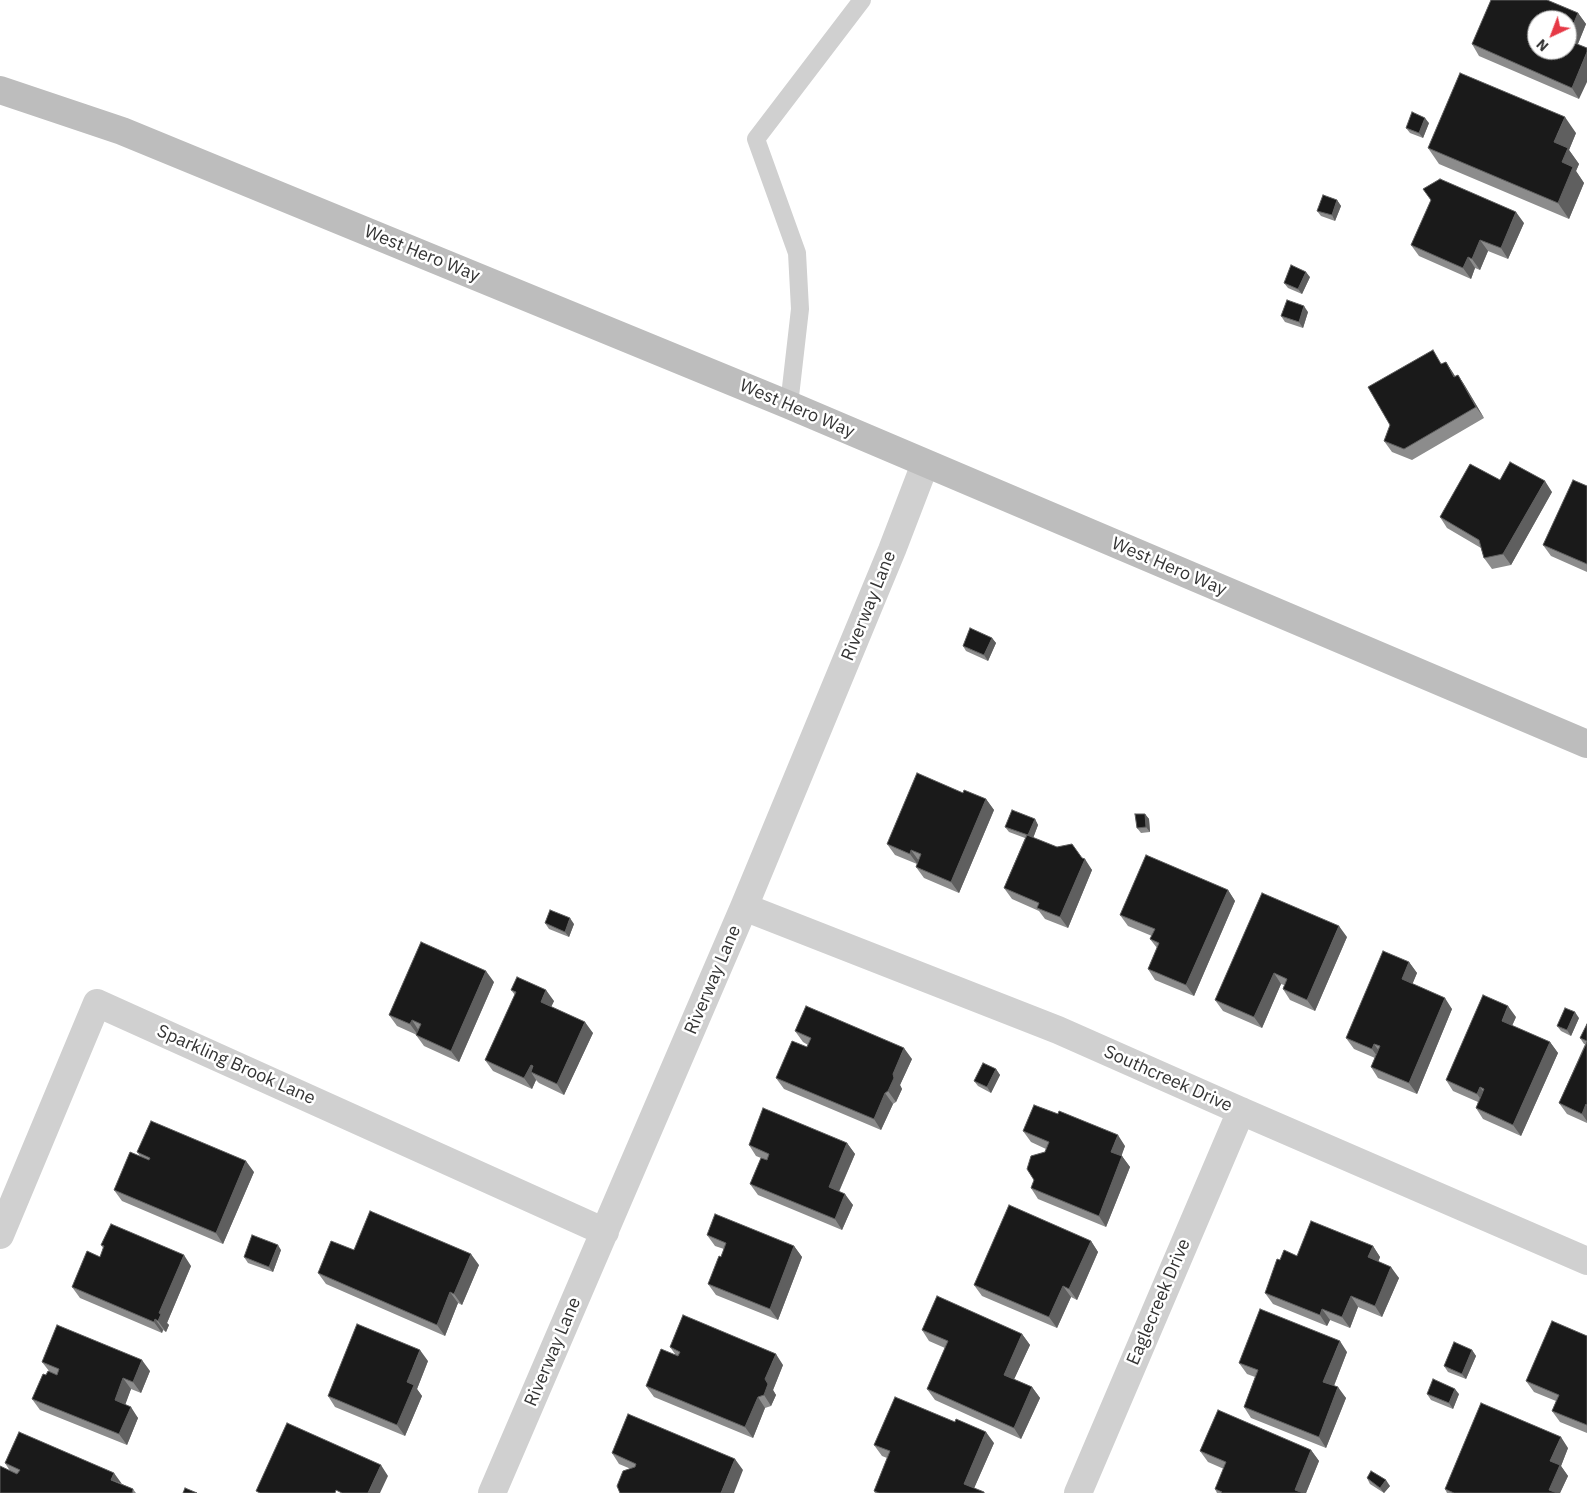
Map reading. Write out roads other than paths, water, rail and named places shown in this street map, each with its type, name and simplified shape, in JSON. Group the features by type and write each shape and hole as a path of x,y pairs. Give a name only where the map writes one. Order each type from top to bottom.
{"main road":[{"name":"West Hero Way","path":"0,90 122,131 789,405 1587,744"}],"street":[{"name":"Riverway Lane","path":"492,1493 744,907 892,550 925,464"},
{"name":"Southcreek Drive","path":"744,907 1058,1030 1587,1261"},
{"name":"Sparkling Brook Lane","path":"0,1235 97,1003 605,1232"},
{"name":"Eaglecreek Drive","path":"1078,1493 1241,1111"}],"lane":[{"path":"789,405 800,309 797,253 756,139 862,0"}]}
